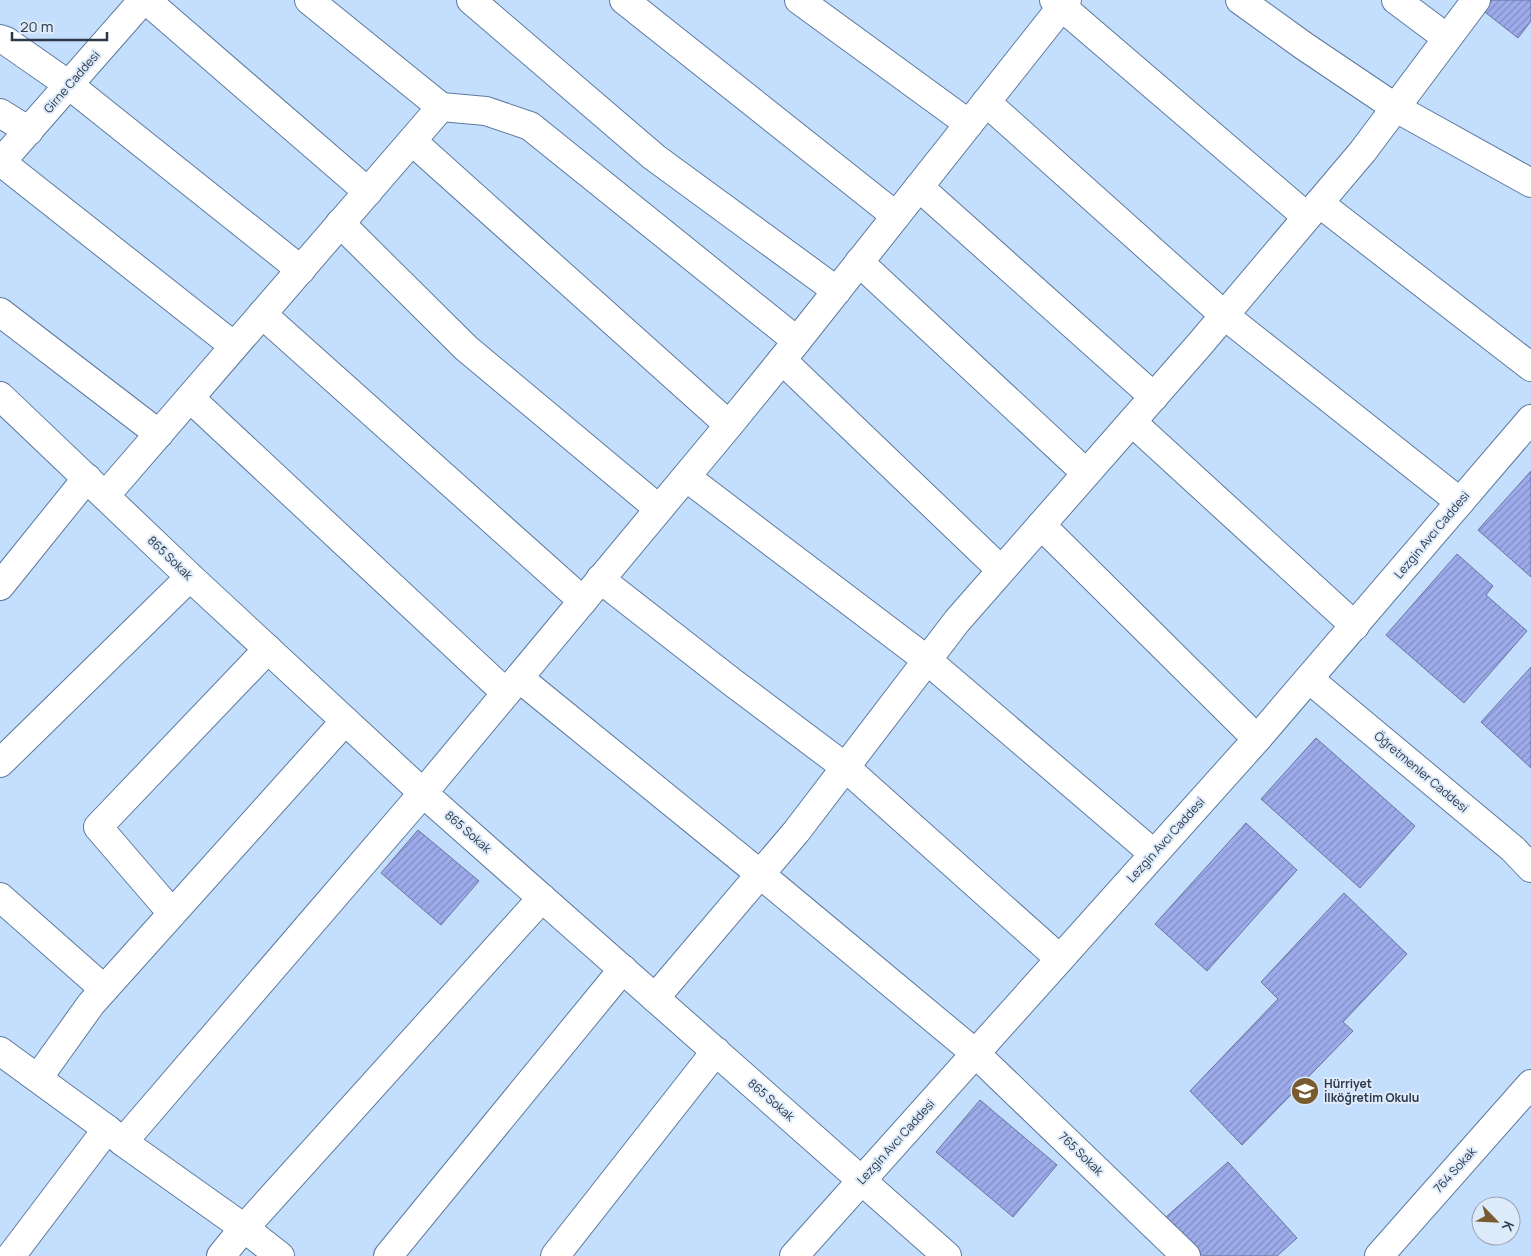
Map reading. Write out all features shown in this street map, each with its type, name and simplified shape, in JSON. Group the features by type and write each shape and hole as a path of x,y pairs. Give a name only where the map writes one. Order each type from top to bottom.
{"street":[{"name":"Girne Caddesi","path":"0,163 144,0"},
{"path":"144,0 368,192"},
{"path":"309,0 441,107 486,111 530,126 790,351 1001,570"},
{"path":"471,0 654,157 837,291"},
{"path":"624,0 896,216"},
{"path":"799,0 969,124"},
{"path":"1240,0 1396,108 1531,183"},
{"path":"1396,0 1447,38"},
{"path":"655,998 796,832 957,621 1154,397 1363,151 1476,0"},
{"path":"11,1256 115,1135 423,792 583,601 790,351 969,124 1060,2 1313,210 1531,367"},
{"path":"0,39 6,41 69,85 301,270"},
{"path":"986,102 1224,315 1460,502"},
{"path":"0,586 96,487 159,434 441,107"},
{"path":"0,112 29,131"},
{"path":"412,141 729,425"},
{"path":"0,163 234,346"},
{"path":"920,187 1154,397"},
{"path":"340,223 466,348 659,509"},
{"path":"859,262 1086,474"},
{"path":"0,312 159,434"},
{"path":"262,314 583,601"},
{"name":"865 Sokak","path":"0,396 190,577 423,792 947,1256"},
{"name":"765 Sokak","path":"190,398 512,685 760,874 975,1053 1186,1256"},
{"name":"Lezgin Avcı Caddesi","path":"794,1256 1257,739 1531,419"},
{"path":"1132,422 1355,626"},
{"path":"686,477 927,660 1154,854"},
{"path":"1040,525 1257,739"},
{"path":"0,762 190,577"},
{"path":"600,579 845,767 1060,959"},
{"path":"172,913 98,827 268,649"},
{"name":"Öğretmenler Caddesi","path":"1309,679 1513,849 1531,868"},
{"path":"38,1078 91,1004 345,721"},
{"path":"0,897 104,989"},
{"path":"222,1256 244,1228 542,898"},
{"path":"388,1256 623,969"},
{"path":"0,1051 280,1256"},
{"path":"555,1256 716,1051"},
{"name":"764 Sokak","path":"1379,1256 1531,1084"}],"building":[{"path":"1488,0 1531,0 1531,21 1518,38 1481,9"},
{"path":"1531,471 1531,577 1478,530"},
{"path":"1457,554 1493,586 1486,595 1527,631 1464,703 1386,635"},
{"path":"1531,667 1531,768 1481,722"},
{"path":"1316,738 1415,826 1360,888 1261,799"},
{"path":"1246,823 1297,870 1207,971 1155,924"},
{"path":"418,830 479,881 441,925 381,873"},
{"path":"1344,893 1407,954 1343,1022 1353,1031 1242,1145 1190,1091 1278,999 1261,982"},
{"path":"980,1100 1057,1165 1013,1217 936,1152"},
{"path":"1228,1162 1297,1238 1277,1256 1203,1256 1166,1217"}],"place":[{"name":"Hürriyet İlköğretim Okulu","path":"1305,1091"}]}
